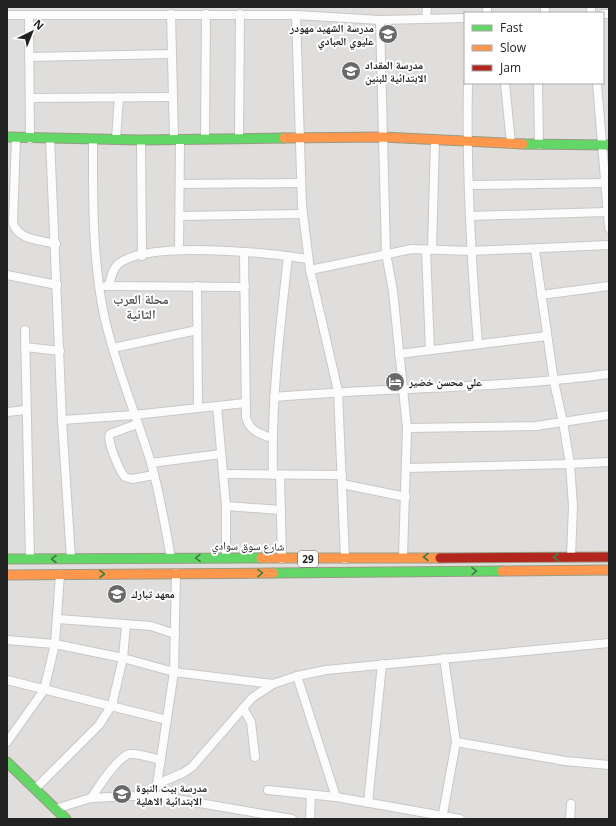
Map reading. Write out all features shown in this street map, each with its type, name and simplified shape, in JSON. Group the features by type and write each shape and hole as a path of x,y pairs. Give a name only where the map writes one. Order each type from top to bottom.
{"main road":[{"path":"12,137 141,140 382,137 511,144 606,145"},
{"name":"شارع سوق سوادي","path":"7,559 226,557 282,559 403,557 609,557"},
{"path":"245,573 246,558"},
{"name":"29","path":"7,575 609,570"},
{"path":"7,763 66,819"}],"street":[{"path":"426,19 427,7"},
{"path":"9,12 29,15 142,10 171,14 201,12 296,15 380,20 464,18"},
{"path":"201,12 205,139"},
{"path":"171,14 173,97 180,184 179,250"},
{"path":"239,138 240,14"},
{"path":"29,15 30,138"},
{"path":"296,15 300,183 310,270 338,391 345,559"},
{"path":"380,20 386,253 393,291 407,428 407,468 403,557"},
{"path":"30,57 172,54"},
{"path":"468,84 466,141 470,185 471,251 478,344"},
{"path":"505,84 511,144"},
{"path":"538,84 539,144"},
{"path":"597,84 606,145 604,183 606,212 609,228"},
{"path":"116,139 119,97"},
{"path":"30,98 173,97"},
{"path":"12,137 10,186 15,230 20,236 56,244"},
{"path":"50,139 56,244 62,420 71,559"},
{"path":"93,139 94,237 99,286 113,348 151,463 171,558"},
{"path":"430,350 429,250 435,139"},
{"path":"141,140 142,256"},
{"path":"180,184 300,183"},
{"path":"470,185 604,183"},
{"path":"470,216 606,212"},
{"path":"180,216 303,214"},
{"path":"310,270 386,253 412,249 471,251 535,250 609,246"},
{"path":"109,286 116,267 125,261 142,256 179,250 308,258"},
{"path":"535,250 554,382 570,464 573,506 571,557"},
{"path":"244,253 245,403 248,423 250,428 272,438"},
{"path":"282,559 281,510 272,438 277,358 288,256"},
{"path":"7,275 57,285"},
{"path":"99,286 245,287"},
{"path":"197,286 198,408"},
{"path":"541,295 609,286"},
{"path":"26,330 26,410 30,559"},
{"path":"113,348 197,330"},
{"path":"399,354 547,336"},
{"path":"25,347 60,351"},
{"path":"274,397 338,391 554,382 609,374"},
{"path":"62,420 134,415 245,403"},
{"path":"217,406 226,506 226,557"},
{"path":"7,412 26,410"},
{"path":"407,428 536,426 609,415"},
{"path":"137,424 110,434 108,440 121,472 125,477 132,479 154,475"},
{"path":"151,463 221,454"},
{"path":"407,468 609,462"},
{"path":"223,474 342,475"},
{"path":"342,484 406,497"},
{"path":"226,506 281,510"},
{"path":"153,795 157,784 174,672 176,573"},
{"path":"7,742 44,690 55,644 58,619 60,574"},
{"path":"58,619 151,626 175,634"},
{"path":"35,789 99,725 112,705 123,658 126,625"},
{"path":"7,640 55,644 123,658 174,672 273,684"},
{"path":"157,784 183,773 192,767 252,698 273,684 297,676 326,670 382,664 609,643"},
{"path":"442,817 456,742 444,658"},
{"path":"368,803 382,664"},
{"path":"297,676 336,797"},
{"path":"7,680 112,705 167,720"},
{"path":"243,708 251,722 255,757"},
{"path":"456,742 565,761 609,765"},
{"path":"91,798 119,761 126,755 135,754 161,760"},
{"path":"268,790 336,797 460,819"},
{"path":"55,809 91,798 153,795 292,819"},
{"path":"310,819 311,795"},
{"path":"570,819 571,804"}],"shaded area":[{"path":"7,7 609,7 609,819 7,819"}],"traffic: fast":[{"path":"7,137 141,140 284,138"},
{"path":"523,144 609,145"},
{"path":"7,559 261,558"},
{"path":"273,573 502,571"},
{"path":"7,762 66,819"}],"traffic: slow":[{"path":"284,138 382,137 523,144"},
{"path":"261,558 440,558"},
{"path":"502,571 609,570"},
{"path":"7,575 273,573"}],"traffic: jam":[{"path":"440,558 609,557"}],"place":[{"name":"مدرسة الشهيد مهودر عليوي العبادي","path":"388,34"},
{"name":"مدرسة المقداد الابتدائية للبنين","path":"351,71"},
{"name":"علي محسن خضير","path":"395,382"},
{"name":"معهد تبارك","path":"117,594"},
{"name":"مدرسة بيت النبوة الابتدائية الاهلية","path":"122,794"}],"district":[{"name":"محلة العرب الثانية","path":"141,306"}]}
